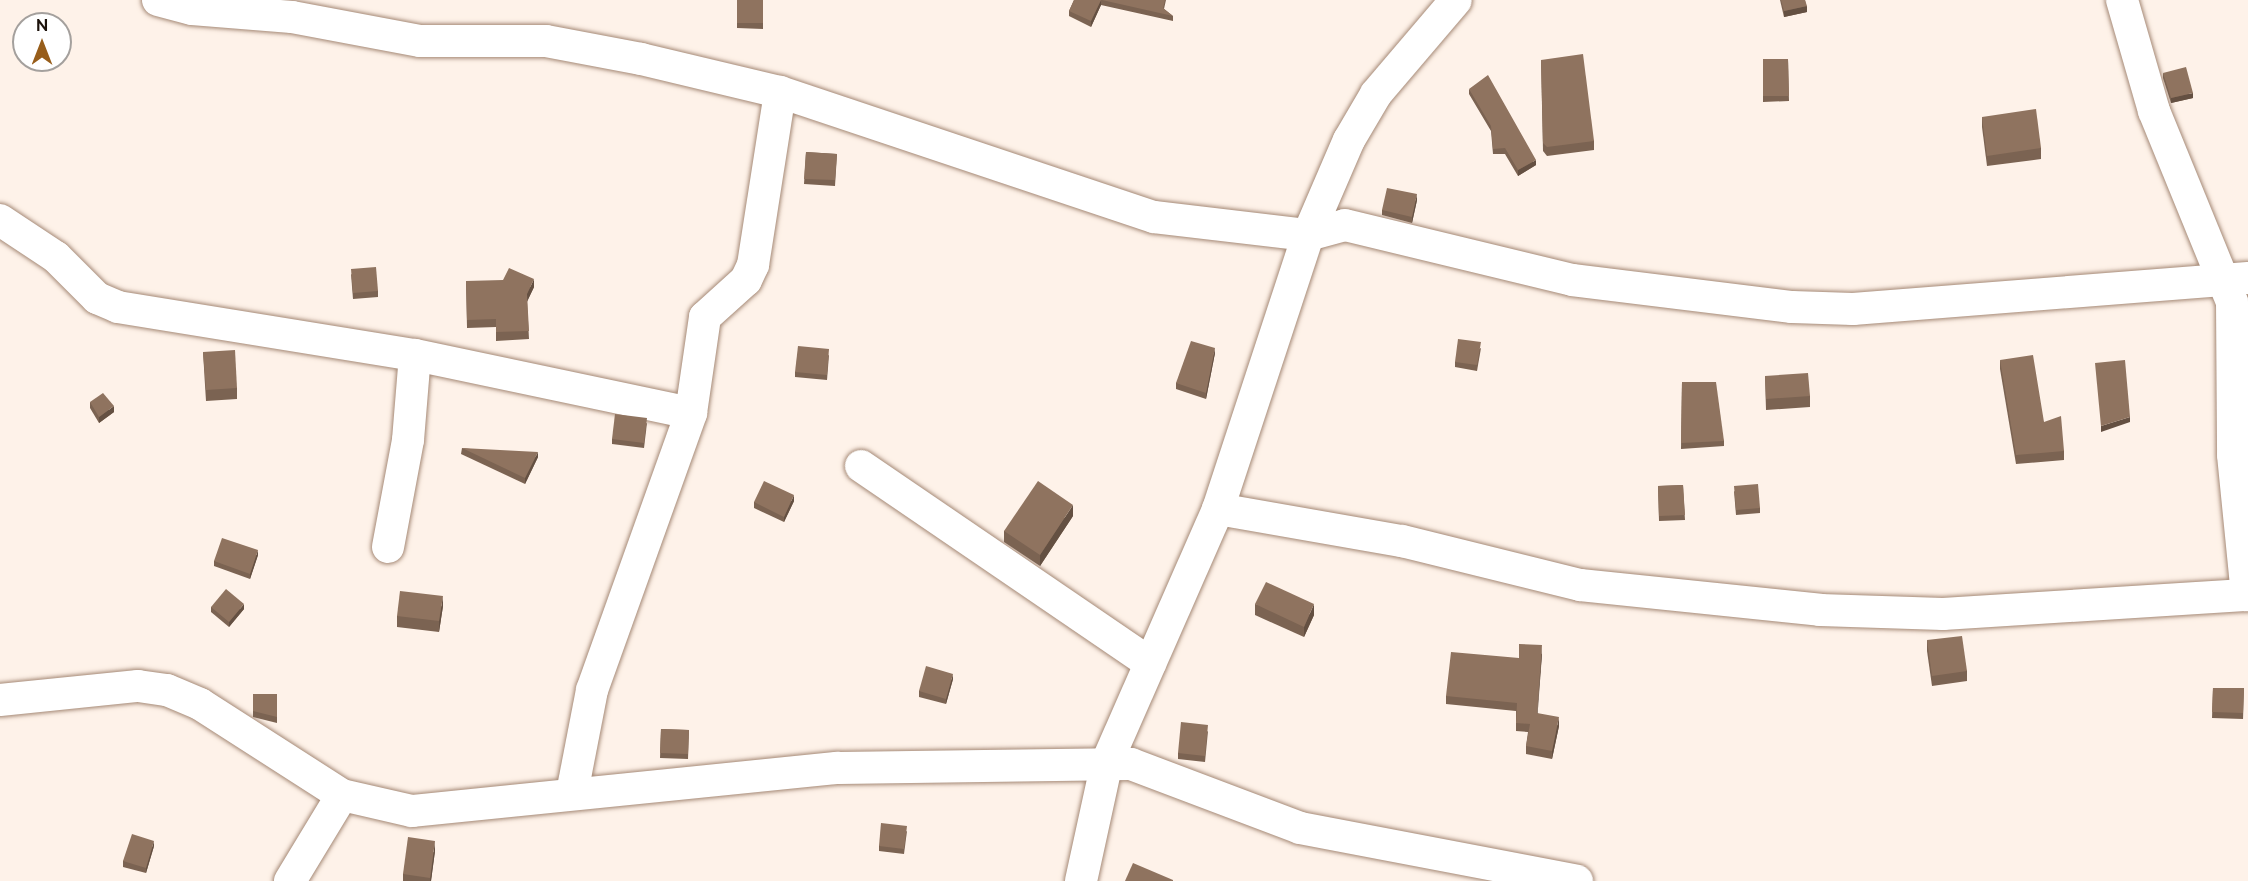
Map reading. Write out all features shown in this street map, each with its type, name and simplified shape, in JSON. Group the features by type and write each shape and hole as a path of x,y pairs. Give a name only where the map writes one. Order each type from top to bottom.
{"street":[{"path":"158,0 192,9 292,17 420,41 546,41 780,92 1154,217 1308,235 1344,225 1522,271 1792,308 1876,308 2236,278"},
{"path":"1081,881 1107,762 1218,509 1308,235 1349,140 1376,94 1456,0"},
{"path":"1218,509 1402,541 1580,585 1820,610 1943,614 2248,595 2233,455 2236,278 2154,111 2122,0"},
{"path":"572,793 592,690 691,413 705,317 746,280 753,265 780,92"},
{"path":"0,220 56,257 97,298 118,307 415,355 691,413"},
{"path":"388,547 408,440 415,355"},
{"path":"861,465 1150,663"},
{"path":"0,700 138,686 166,690 200,704 342,795 412,811 572,793 837,768 1107,762 1152,771 1300,828 1577,881"},
{"path":"290,881 342,795"}],"building":[{"path":"737,0 763,0 763,23 737,23"},
{"path":"1074,0 1101,0 1091,21 1069,11"},
{"path":"1102,0 1165,0 1163,8 1173,16"},
{"path":"1781,0 1805,0 1807,6 1784,11"},
{"path":"1583,54 1594,141 1547,147 1543,143 1541,60"},
{"path":"1763,59 1788,59 1789,96 1763,96"},
{"path":"2186,67 2193,93 2171,98 2163,73"},
{"path":"1488,75 1536,160 1518,170 1505,148 1493,149 1491,126 1469,89"},
{"path":"2036,109 2041,148 1987,156 1982,117"},
{"path":"806,152 837,154 835,180 804,179"},
{"path":"1387,188 1417,194 1412,217 1382,210"},
{"path":"376,267 378,291 353,293 351,269"},
{"path":"509,268 534,279 527,294 529,331 496,332 496,319 467,320 466,281 503,280"},
{"path":"1458,339 1481,342 1477,365 1455,362"},
{"path":"1191,341 1215,348 1206,393 1176,383"},
{"path":"798,346 829,349 827,375 795,372"},
{"path":"235,350 237,388 206,390 203,352"},
{"path":"2033,355 2044,422 2061,416 2064,451 2016,455 2000,360"},
{"path":"2125,360 2130,417 2101,426 2095,363"},
{"path":"1808,373 1810,396 1766,399 1765,376"},
{"path":"1682,382 1716,382 1724,441 1681,443"},
{"path":"103,393 114,406 99,417 90,402"},
{"path":"615,414 647,418 644,443 612,439"},
{"path":"462,448 538,452 525,478"},
{"path":"764,481 794,495 784,517 754,502"},
{"path":"1038,481 1073,505 1040,555 1004,531"},
{"path":"1758,484 1760,508 1736,510 1734,486"},
{"path":"1683,485 1685,515 1659,516 1658,486"},
{"path":"222,538 258,550 250,574 214,561"},
{"path":"1266,582 1314,604 1304,627 1255,604"},
{"path":"226,589 244,604 229,622 211,607"},
{"path":"400,591 443,596 439,621 397,616"},
{"path":"1962,636 1967,671 1932,676 1927,640"},
{"path":"1519,644 1542,645 1537,713 1559,717 1552,751 1526,746 1530,724 1516,723 1517,703 1446,696 1451,652 1519,658"},
{"path":"926,666 953,674 946,699 919,691"},
{"path":"2213,688 2244,688 2243,713 2212,712"},
{"path":"253,694 277,694 277,717 253,711"},
{"path":"1181,722 1208,725 1205,756 1178,753"},
{"path":"661,729 689,730 688,754 660,753"},
{"path":"881,823 907,826 904,849 879,846"},
{"path":"132,834 154,841 146,868 123,861"},
{"path":"408,837 435,841 430,878 403,874"},
{"path":"1133,863 1173,880 1173,881 1125,881"}]}
